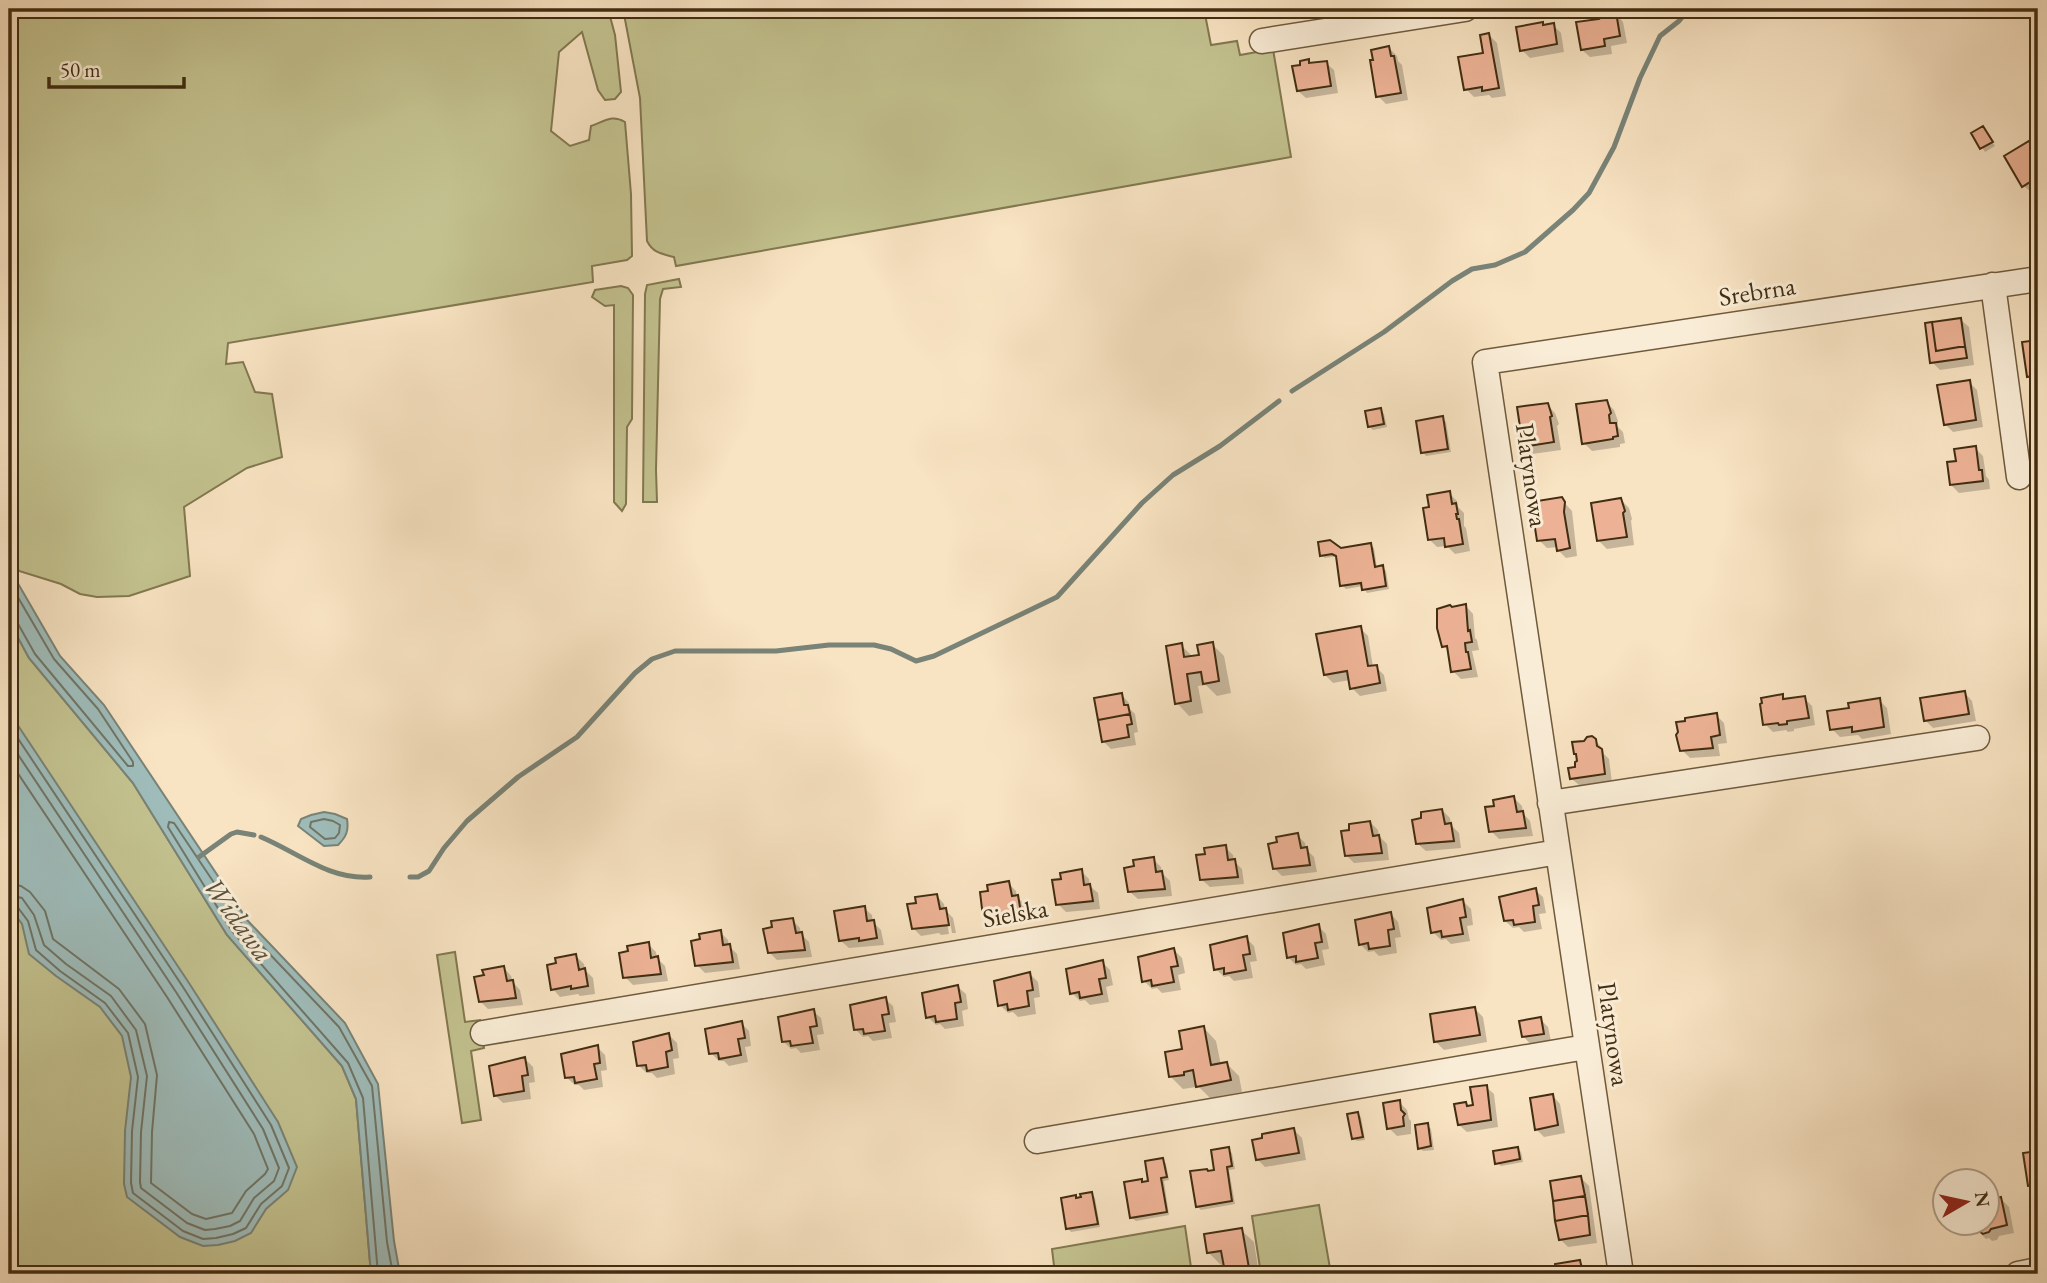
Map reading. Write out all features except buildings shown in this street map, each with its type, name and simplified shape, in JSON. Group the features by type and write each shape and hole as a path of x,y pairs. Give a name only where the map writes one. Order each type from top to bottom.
{"street":[{"path":"1262,41 1465,9"},
{"name":"Srebrna","path":"1485,362 2038,279"},
{"path":"1993,285 2019,477"},
{"name":"Platynowa","path":"1485,362 1621,1274"},
{"path":"1550,803 1977,738"},
{"name":"Sielska","path":"483,1033 1558,852"},
{"path":"1037,1141 1586,1047"},
{"path":"2018,1274 2038,1270"}],"shaded area":[{"path":"9,9 608,9 615,35 621,92 615,99 605,100 598,90 582,32 559,52 551,131 570,146 589,140 591,126 604,120 612,118 625,122 631,194 632,256 627,260 592,266 593,282 228,343 226,364 243,362 255,392 272,394 282,457 247,468 184,507 190,576 129,596 97,597 80,594 61,584 19,571 9,554"},
{"path":"623,9 1204,9 1211,45 1237,41 1240,55 1273,49 1291,157 676,266 674,257 655,251 647,241 640,98"},
{"path":"679,279 681,287 663,289 660,299 657,502 643,502 645,294 647,285"},
{"path":"621,286 628,288 633,295 632,419 627,427 626,504 622,511 614,502 614,305 605,306 592,297 595,290"},
{"path":"9,621 29,658 133,783 227,935 342,1066 356,1099 371,1274 9,1274"},
{"path":"455,952 465,1022 480,1020 484,1048 471,1051 481,1120 462,1123 437,955"},
{"path":"1319,1205 1331,1274 1261,1274 1252,1216"},
{"path":"1185,1226 1192,1274 1055,1274 1052,1249"}],"water":[{"name":"Widawa","path":"9,568 60,656 104,705 248,921 345,1023 378,1084 394,1241 400,1274 371,1274 356,1099 342,1066 227,935 133,783 29,658 9,621"},
{"path":"9,712 278,1122 297,1167 288,1190 266,1209 251,1233 235,1241 203,1246 180,1237 127,1197 124,1184 125,1131 131,1077 122,1036 100,1007 29,954 22,924 9,907"},
{"path":"324,812 347,819 346,834 338,845 324,846 298,826 301,819"}],"waterway":[{"path":"1292,391 1384,332 1472,269 1495,265 1525,252 1573,210 1589,193 1614,147 1640,78 1660,36 1689,9"},
{"path":"410,877 418,877 429,871 467,821 518,777 577,737 635,673 652,659 675,651 776,651 829,645 874,645 891,649 916,661 934,656 1057,597 1142,503 1173,475 1220,446 1279,401"},
{"path":"199,857 231,834 237,832 254,835"},
{"path":"261,837 327,870 355,877 370,877"}]}
